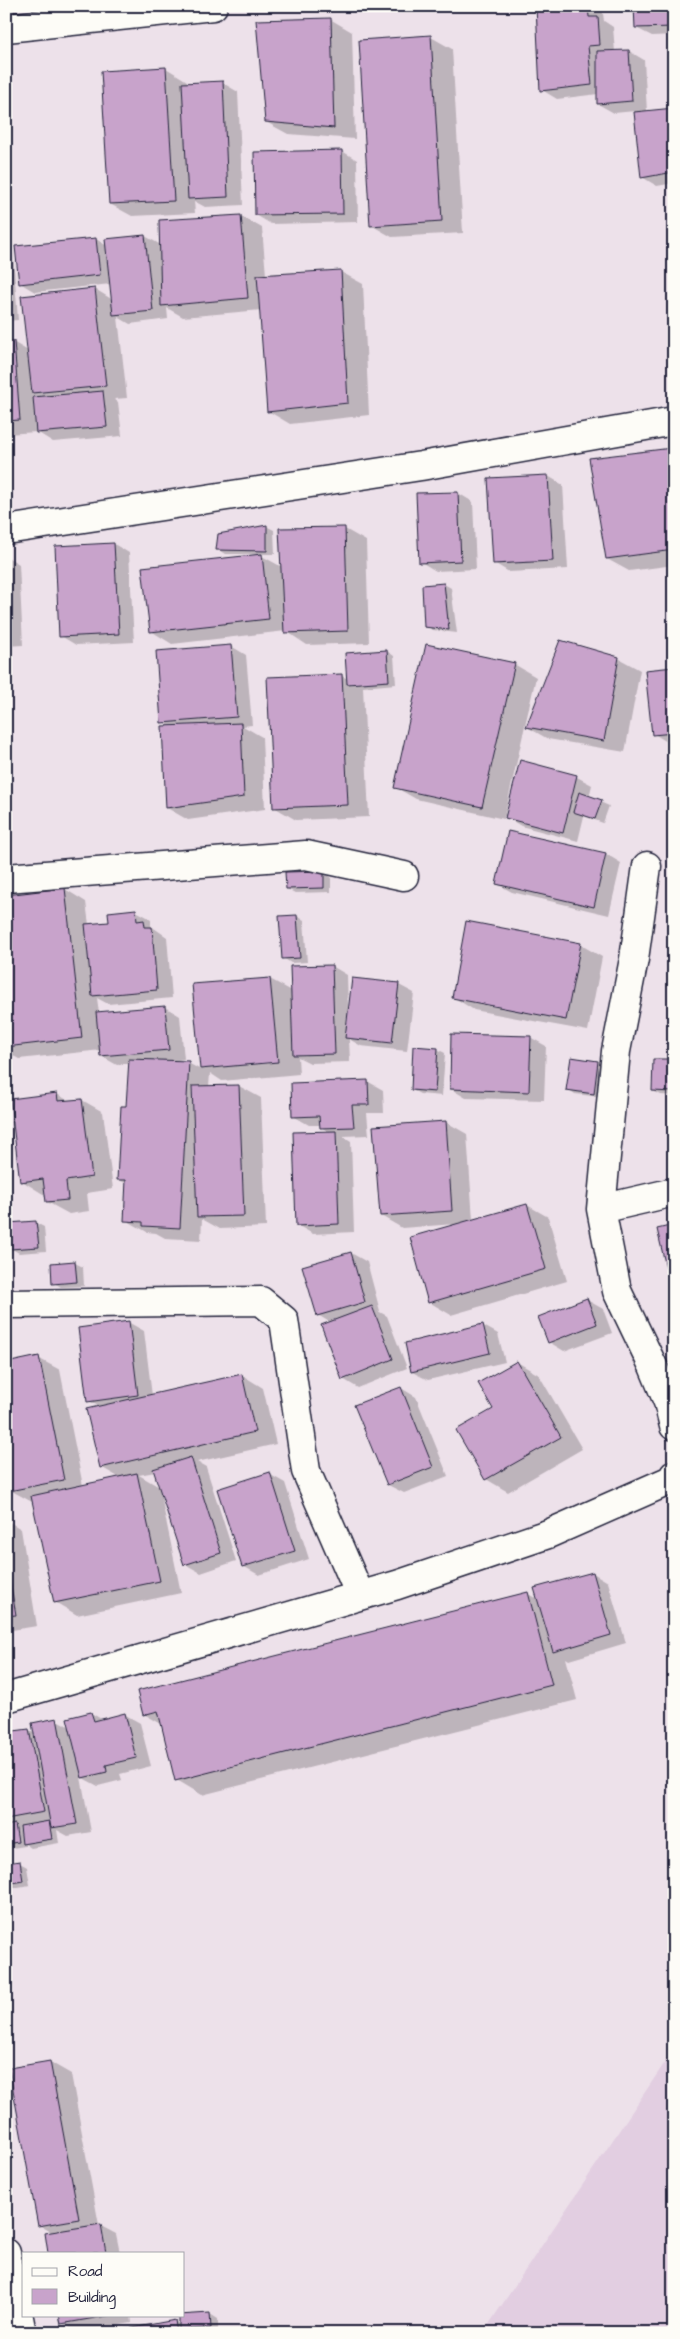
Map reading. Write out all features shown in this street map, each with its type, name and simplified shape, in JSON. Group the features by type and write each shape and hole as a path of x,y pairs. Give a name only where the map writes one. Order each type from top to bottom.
{"street":[{"path":"6,28 213,6"},
{"path":"6,530 421,466 674,421"},
{"path":"6,878 306,855 404,876"},
{"path":"647,866 634,959 616,1051 601,1209 617,1291 653,1366 668,1402 674,1426"},
{"path":"601,1209 674,1192"},
{"path":"6,1304 261,1301 284,1320 306,1471 360,1595"},
{"path":"6,1698 360,1595 548,1534 673,1479 674,1475"},
{"path":"6,2253 22,2333"}],"shaded area":[{"path":"674,2049 674,2333 483,2333"}],"building":[{"path":"536,6 588,6 589,17 598,17 600,45 588,46 592,85 540,91"},
{"path":"634,6 674,6 674,27 635,28"},
{"path":"331,18 334,128 265,122 256,20"},
{"path":"431,35 442,221 370,226 359,40"},
{"path":"629,50 632,101 597,104 597,51"},
{"path":"166,67 174,201 109,204 101,71"},
{"path":"223,81 228,197 188,199 182,83"},
{"path":"674,108 674,172 641,178 634,112"},
{"path":"342,150 343,214 255,215 254,152"},
{"path":"241,215 248,298 161,306 159,220"},
{"path":"145,235 153,311 113,315 105,239"},
{"path":"96,238 100,275 19,284 15,246"},
{"path":"341,270 348,403 267,412 257,275"},
{"path":"95,288 106,386 32,393 21,296"},
{"path":"6,341 14,341 20,420 6,421"},
{"path":"103,391 107,427 36,433 33,397"},
{"path":"672,448 674,550 606,559 589,458"},
{"path":"548,475 553,561 493,564 488,478"},
{"path":"458,492 461,561 419,563 416,493"},
{"path":"267,525 267,551 216,550 218,534"},
{"path":"345,527 348,631 284,633 279,528"},
{"path":"114,543 119,634 59,637 55,546"},
{"path":"262,554 269,619 150,632 142,567"},
{"path":"444,583 449,630 424,627 422,585"},
{"path":"560,640 619,657 604,741 526,727"},
{"path":"426,644 515,663 482,807 394,788"},
{"path":"231,645 237,717 161,723 156,651"},
{"path":"387,650 389,681 347,684 345,653"},
{"path":"674,667 674,733 652,735 645,670"},
{"path":"342,674 348,805 273,808 267,677"},
{"path":"241,723 244,797 166,808 162,726"},
{"path":"520,760 577,775 563,833 505,818"},
{"path":"579,792 602,800 595,819 573,812"},
{"path":"508,831 606,853 594,907 496,884"},
{"path":"324,871 324,888 286,889 285,872"},
{"path":"65,888 82,1038 6,1047 6,895"},
{"path":"136,909 137,921 144,920 145,927 152,927 157,990 92,996 85,924 109,922 108,912"},
{"path":"297,915 300,958 282,959 279,916"},
{"path":"466,921 581,943 566,1020 452,998"},
{"path":"332,965 335,1054 293,1055 290,966"},
{"path":"270,978 278,1062 200,1069 192,984"},
{"path":"352,978 399,983 392,1043 345,1038"},
{"path":"165,1006 169,1050 100,1056 96,1012"},
{"path":"451,1034 531,1036 529,1092 450,1089"},
{"path":"413,1046 438,1048 435,1092 411,1090"},
{"path":"571,1057 598,1061 594,1094 566,1090"},
{"path":"129,1059 189,1061 180,1228 143,1226 143,1222 124,1221 126,1180 117,1180 121,1106 126,1106"},
{"path":"653,1059 674,1059 673,1092 652,1091"},
{"path":"368,1080 369,1105 352,1105 354,1127 320,1128 319,1116 292,1117 291,1083"},
{"path":"239,1085 244,1216 197,1217 192,1086"},
{"path":"57,1093 58,1101 82,1099 92,1177 66,1181 68,1200 46,1202 43,1179 20,1182 10,1099"},
{"path":"446,1121 452,1211 380,1216 373,1126"},
{"path":"336,1131 339,1224 296,1226 293,1132"},
{"path":"527,1204 546,1269 428,1303 410,1237"},
{"path":"36,1221 39,1247 10,1249 8,1223"},
{"path":"674,1225 674,1302 657,1229"},
{"path":"351,1252 365,1302 317,1316 302,1266"},
{"path":"75,1261 77,1282 52,1284 51,1263"},
{"path":"587,1298 597,1324 548,1343 538,1317"},
{"path":"372,1306 393,1359 342,1380 321,1325"},
{"path":"129,1321 138,1395 87,1402 78,1328"},
{"path":"483,1324 490,1353 411,1372 405,1343"},
{"path":"39,1356 64,1480 9,1491 6,1478 6,1363"},
{"path":"517,1361 561,1437 485,1480 456,1430 493,1409 478,1383"},
{"path":"242,1374 255,1432 100,1468 86,1409"},
{"path":"401,1387 433,1467 387,1485 354,1405"},
{"path":"191,1457 221,1553 184,1565 153,1469"},
{"path":"270,1472 295,1551 242,1567 217,1489"},
{"path":"137,1473 160,1581 54,1603 31,1496"},
{"path":"6,1557 16,1615 6,1616"},
{"path":"593,1572 611,1635 553,1652 534,1588"},
{"path":"528,1592 552,1685 175,1781 158,1711 143,1715 137,1691"},
{"path":"91,1712 94,1721 125,1713 136,1758 106,1765 107,1772 82,1778 67,1718"},
{"path":"57,1718 77,1824 51,1828 32,1723"},
{"path":"29,1729 44,1812 6,1819 6,1732"},
{"path":"49,1821 52,1839 22,1844 20,1826"},
{"path":"15,1824 18,1842 6,1844 6,1826"},
{"path":"20,1861 23,1881 6,1884 6,1863"},
{"path":"50,2061 79,2219 38,2226 9,2068"},
{"path":"101,2224 106,2252 48,2252 45,2233"},
{"path":"210,2313 211,2328 179,2329 179,2316"},
{"path":"59,2316 106,2316 61,2324"},
{"path":"175,2320 177,2333 106,2333"}]}
